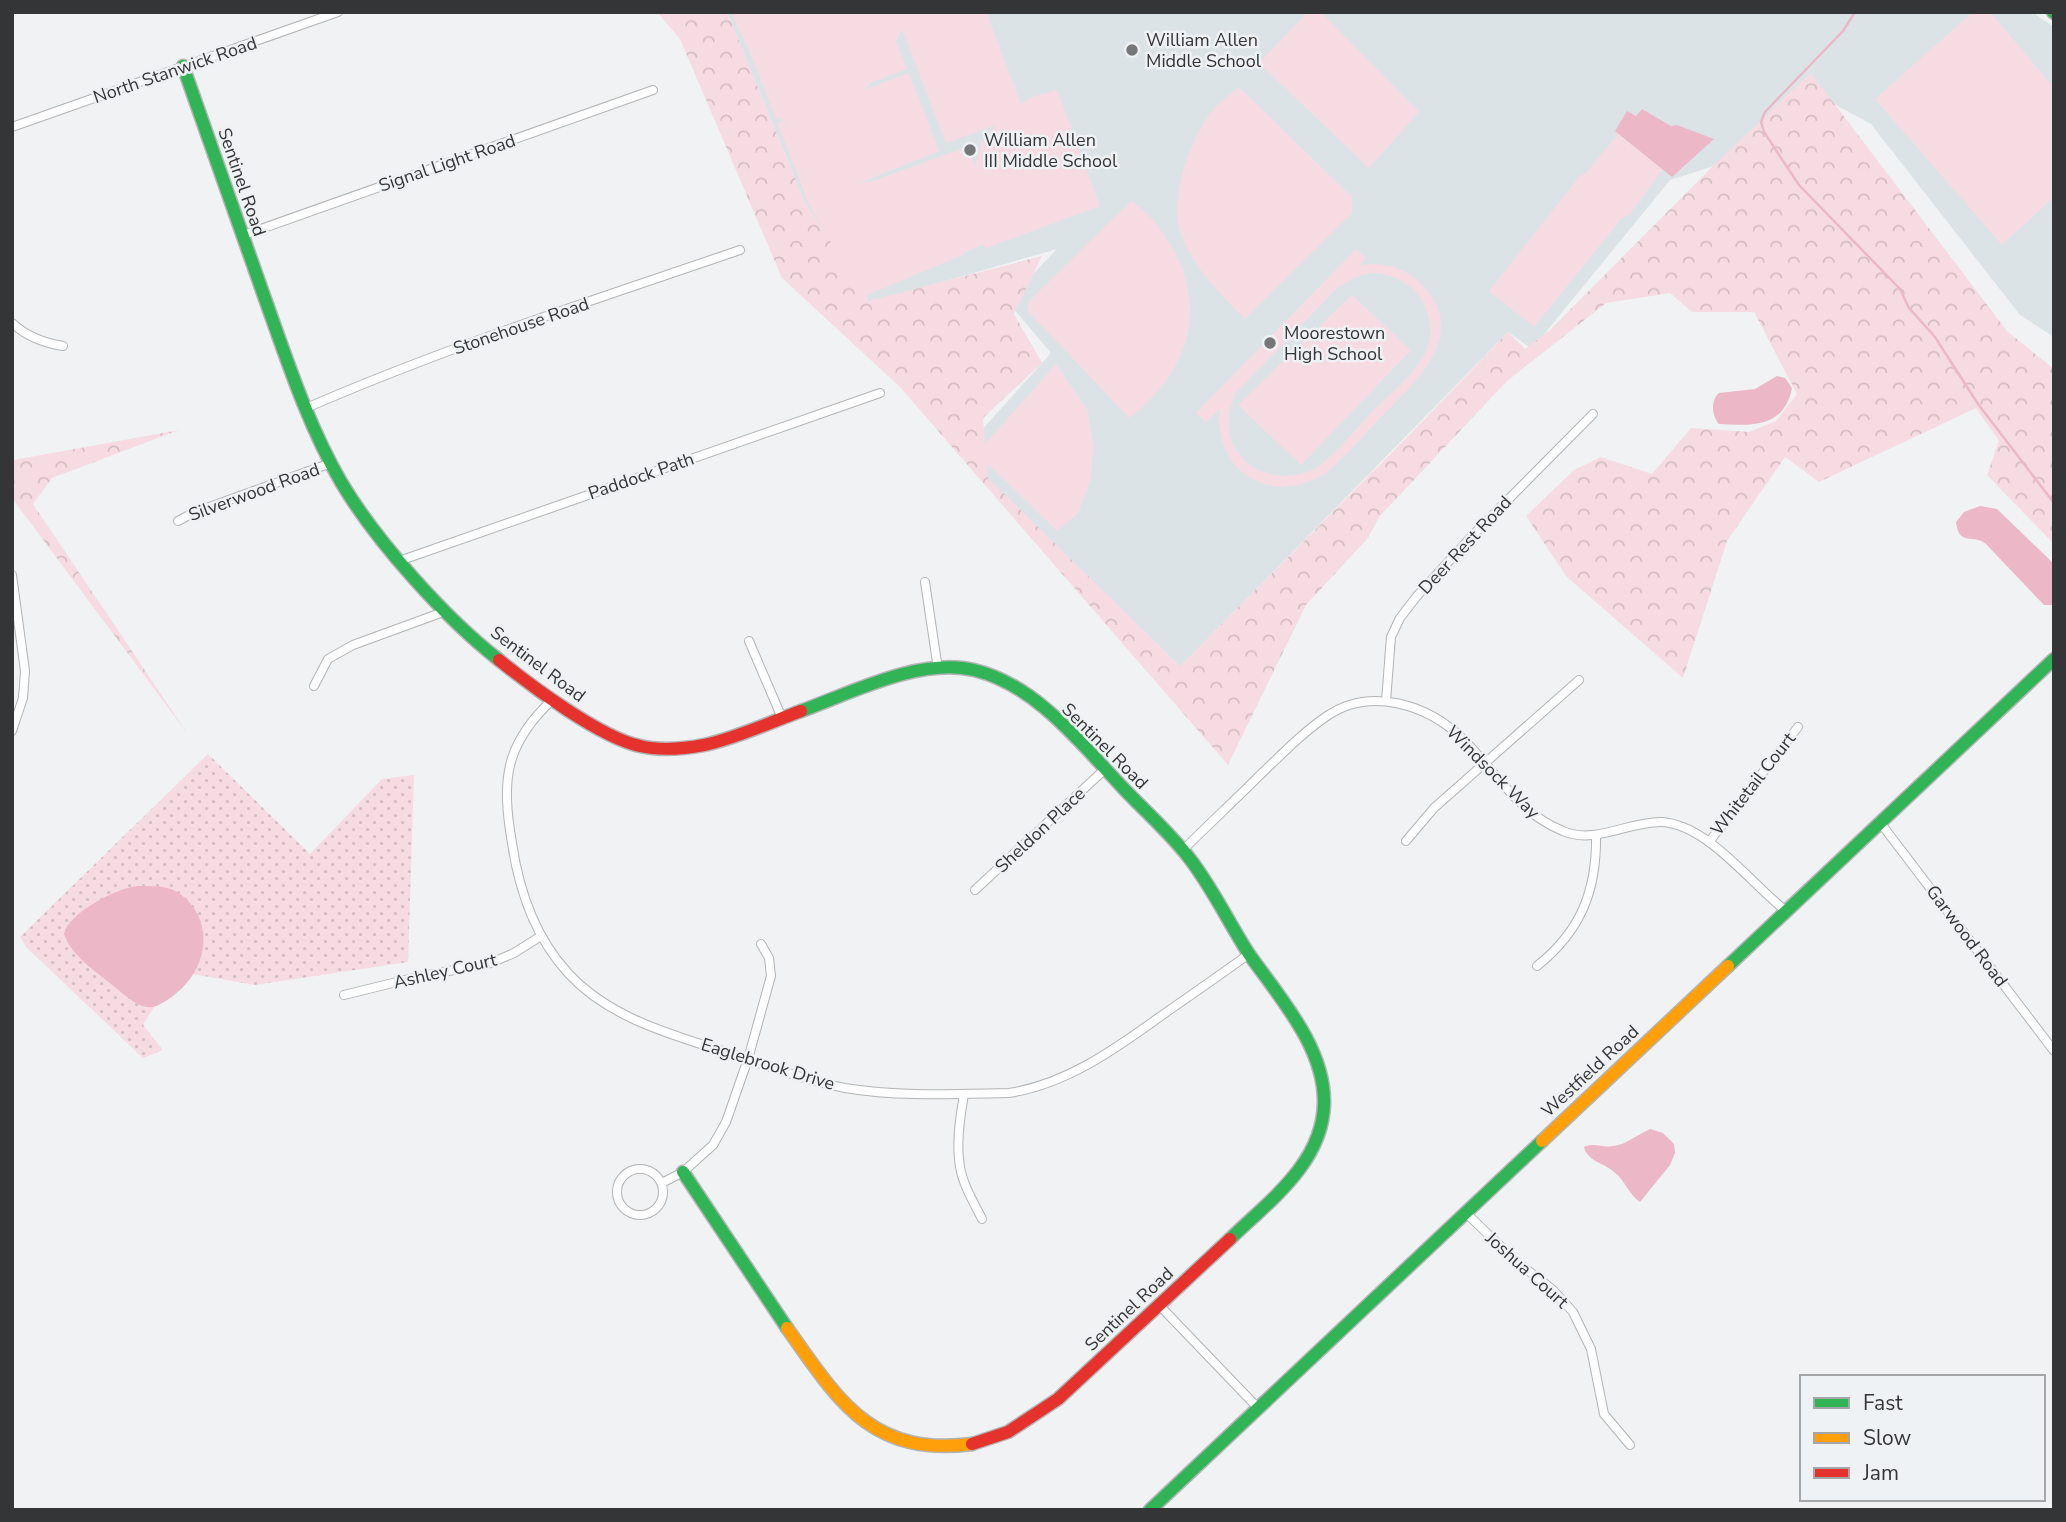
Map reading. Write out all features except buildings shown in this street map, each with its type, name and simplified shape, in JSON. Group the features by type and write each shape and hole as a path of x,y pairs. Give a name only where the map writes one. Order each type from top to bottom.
{"street":[{"name":"North Stanwick Road","path":"12,127 285,33 338,12"},
{"name":"Sentinel Road","path":"183,66 304,410 331,463 357,506 446,611 488,652 608,736 636,746 653,748 708,744 921,671 971,669 1002,680 1018,689 1050,715 1183,850 1289,1011 1315,1058 1323,1089 1324,1105 1319,1135 1294,1177 1160,1306 1046,1409 1019,1427 962,1446 933,1446 903,1440 874,1428 848,1408 836,1396 782,1321 683,1172"},
{"name":"Signal Light Road","path":"242,236 653,90"},
{"name":"Stonehouse Road","path":"304,410 382,376 460,347 740,250"},
{"path":"12,323 19,330 44,343 63,346"},
{"name":"Paddock Path","path":"402,560 880,393"},
{"name":"Deer Rest Road","path":"1386,701 1391,637 1400,618 1474,534 1592,414"},
{"name":"Silverwood Road","path":"178,521 193,513 331,463"},
{"path":"12,575 16,630 25,671 23,698 12,732"},
{"path":"926,582 938,669"},
{"path":"314,685 328,659 352,645 446,611"},
{"path":"749,641 782,718"},
{"name":"Westfield Road","path":"1150,1510 2054,659"},
{"path":"1406,841 1434,808 1579,680"},
{"name":"Eaglebrook Drive","path":"553,699 534,718 514,747 509,762 507,797 517,874 529,911 541,936 568,973 611,1008 645,1025 812,1080 845,1088 897,1094 1027,1091 1069,1076 1122,1044 1249,954"},
{"name":"Windsock Way","path":"1183,850 1289,747 1329,715 1357,704 1386,701 1414,706 1440,719 1463,739 1514,798 1538,820 1566,833 1596,835 1660,822 1681,825 1709,842 1785,910"},
{"name":"Whitetail Court","path":"1709,842 1798,727"},
{"name":"Sheldon Place","path":"975,890 1104,769"},
{"name":"Garwood Road","path":"1880,821 2054,1051"},
{"path":"1537,966 1566,937 1581,914 1592,888 1597,857 1596,835"},
{"name":"Ashley Court","path":"344,995 491,963 514,953 541,936"},
{"path":"662,1183 683,1172 713,1145 726,1122 748,1059 771,976 768,958 761,944"},
{"path":"964,1094 959,1127 960,1168 982,1219"},
{"path":"631,1171 652,1172 662,1183 663,1197 656,1209 650,1213 636,1215 623,1208 618,1187 631,1171"},
{"name":"Joshua Court","path":"1465,1212 1516,1262 1553,1290 1573,1312 1591,1349 1604,1414 1630,1445"},
{"path":"1160,1306 1257,1408"}],"shaded area":[{"name":"Moorestown High School","path":"727,12 2032,12 2054,27 2054,337 2020,315 1871,124 1799,85 1720,164 1670,180 1532,349 1508,332 1180,667 960,454 1051,353 1007,301 1057,249 859,306 808,210"},
{"path":"1642,109 1671,126 1677,125 1714,139 1672,177 1615,131 1627,111 1636,116"},
{"path":"1777,376 1785,378 1792,388 1782,411 1765,422 1719,424 1713,408 1719,393 1755,389"},
{"path":"1980,506 1997,509 2054,564 2052,605 2044,605 1985,543 1960,534 1956,522 1964,512"},
{"path":"137,886 164,887 179,893 198,915 204,941 202,954 190,979 171,997 153,1007 136,1003 91,968 72,949 64,934 74,918 94,903 118,891"},
{"path":"1650,1129 1663,1133 1674,1144 1675,1153 1670,1165 1640,1202 1618,1175 1592,1159 1584,1147 1618,1145"}],"green space":[{"path":"657,12 727,12 805,202 869,301 1042,256 1014,314 1042,363 983,418 988,478 1180,666 1508,332 1525,349 1551,329 1712,167 1811,73 2007,331 2054,369 2054,544 1987,475 1999,441 1976,408 1819,482 1785,457 1727,541 1683,678 1567,577 1526,516 1574,470 1601,457 1652,474 1691,428 1749,432 1776,421 1797,394 1754,312 1692,312 1670,293 1606,303 1507,381 1379,517 1368,538 1306,605 1228,765 900,387 782,278 680,39"},
{"name":"William Allen III Middle School","path":"731,12 986,12 1021,104 1032,97 1057,90 1100,206 986,248 984,244 862,297 808,202 778,124 782,121 780,118 776,119","holes":["902,29 946,143 996,125 982,141 975,167 967,147 873,181 859,183 939,151 909,73 864,90 870,83 907,69 896,41"]},
{"path":"1308,12 1321,12 1419,112 1369,168 1259,63"},
{"path":"1973,12 1990,12 2050,83 2054,81 2054,197 2002,245 1875,99"},
{"path":"1239,87 1352,197 1352,213 1245,319 1208,280 1193,258 1181,234 1177,204 1183,171 1203,124 1211,112"},
{"path":"1618,134 1663,169 1630,214 1621,219 1534,327 1489,291 1580,176 1586,173"},
{"path":"1131,201 1153,220 1170,244 1182,269 1189,293 1190,316 1178,361 1166,381 1129,418 1027,310 1029,301"},
{"path":"1356,249 1366,258 1360,265 1378,264 1402,270 1423,286 1436,305 1441,322 1439,340 1422,373 1341,460 1326,473 1306,483 1286,487 1268,485 1250,478 1236,466 1226,450 1220,431 1220,409 1206,422 1196,413","holes":["1378,273 1403,281 1422,301 1430,329 1422,359 1337,450 1316,468 1296,475 1260,471 1246,461 1235,448 1229,432 1229,413 1236,393 1337,288 1355,277"]},
{"path":"1352,295 1411,350 1301,465 1238,405"},
{"path":"1056,364 1087,409 1094,447 1090,482 1078,513 1057,531 977,453"},
{"path":"179,430 52,478 33,504 187,733 12,498 12,457 14,460"},
{"path":"208,754 310,854 382,779 414,775 408,962 255,985 187,973 160,997 143,1025 163,1050 143,1058 26,947 20,937"}],"waterway":[{"path":"1855,12 1843,31 1765,112 1761,122 1764,132 1799,185 1900,289 1909,308 1935,337 1978,404 2054,503"}],"traffic: fast":[{"path":"183,66 290,367 329,460 356,505 392,553 456,623 499,660"},
{"path":"1728,966 2054,659"},
{"path":"801,711 886,679 931,668 974,670 997,678 1018,689 1057,719 1183,850 1206,882 1249,954 1298,1024 1317,1062 1322,1082 1324,1103 1321,1125 1304,1162 1277,1195 1230,1239"},
{"path":"1150,1510 1542,1141"},
{"path":"683,1172 787,1328"}],"traffic: slow":[{"path":"1542,1141 1728,966"},
{"path":"787,1328 841,1400 861,1418 883,1432 908,1441 937,1446 972,1444"}],"traffic: jam":[{"path":"499,660 547,697 587,722 624,741 648,748 680,748 716,742 801,711"},
{"path":"972,1444 1008,1432 1058,1399 1230,1239"}],"place":[{"name":"William Allen Middle School","path":"1132,50"},
{"name":"William Allen III Middle School","path":"970,150"},
{"name":"Moorestown High School","path":"1270,343"}]}
